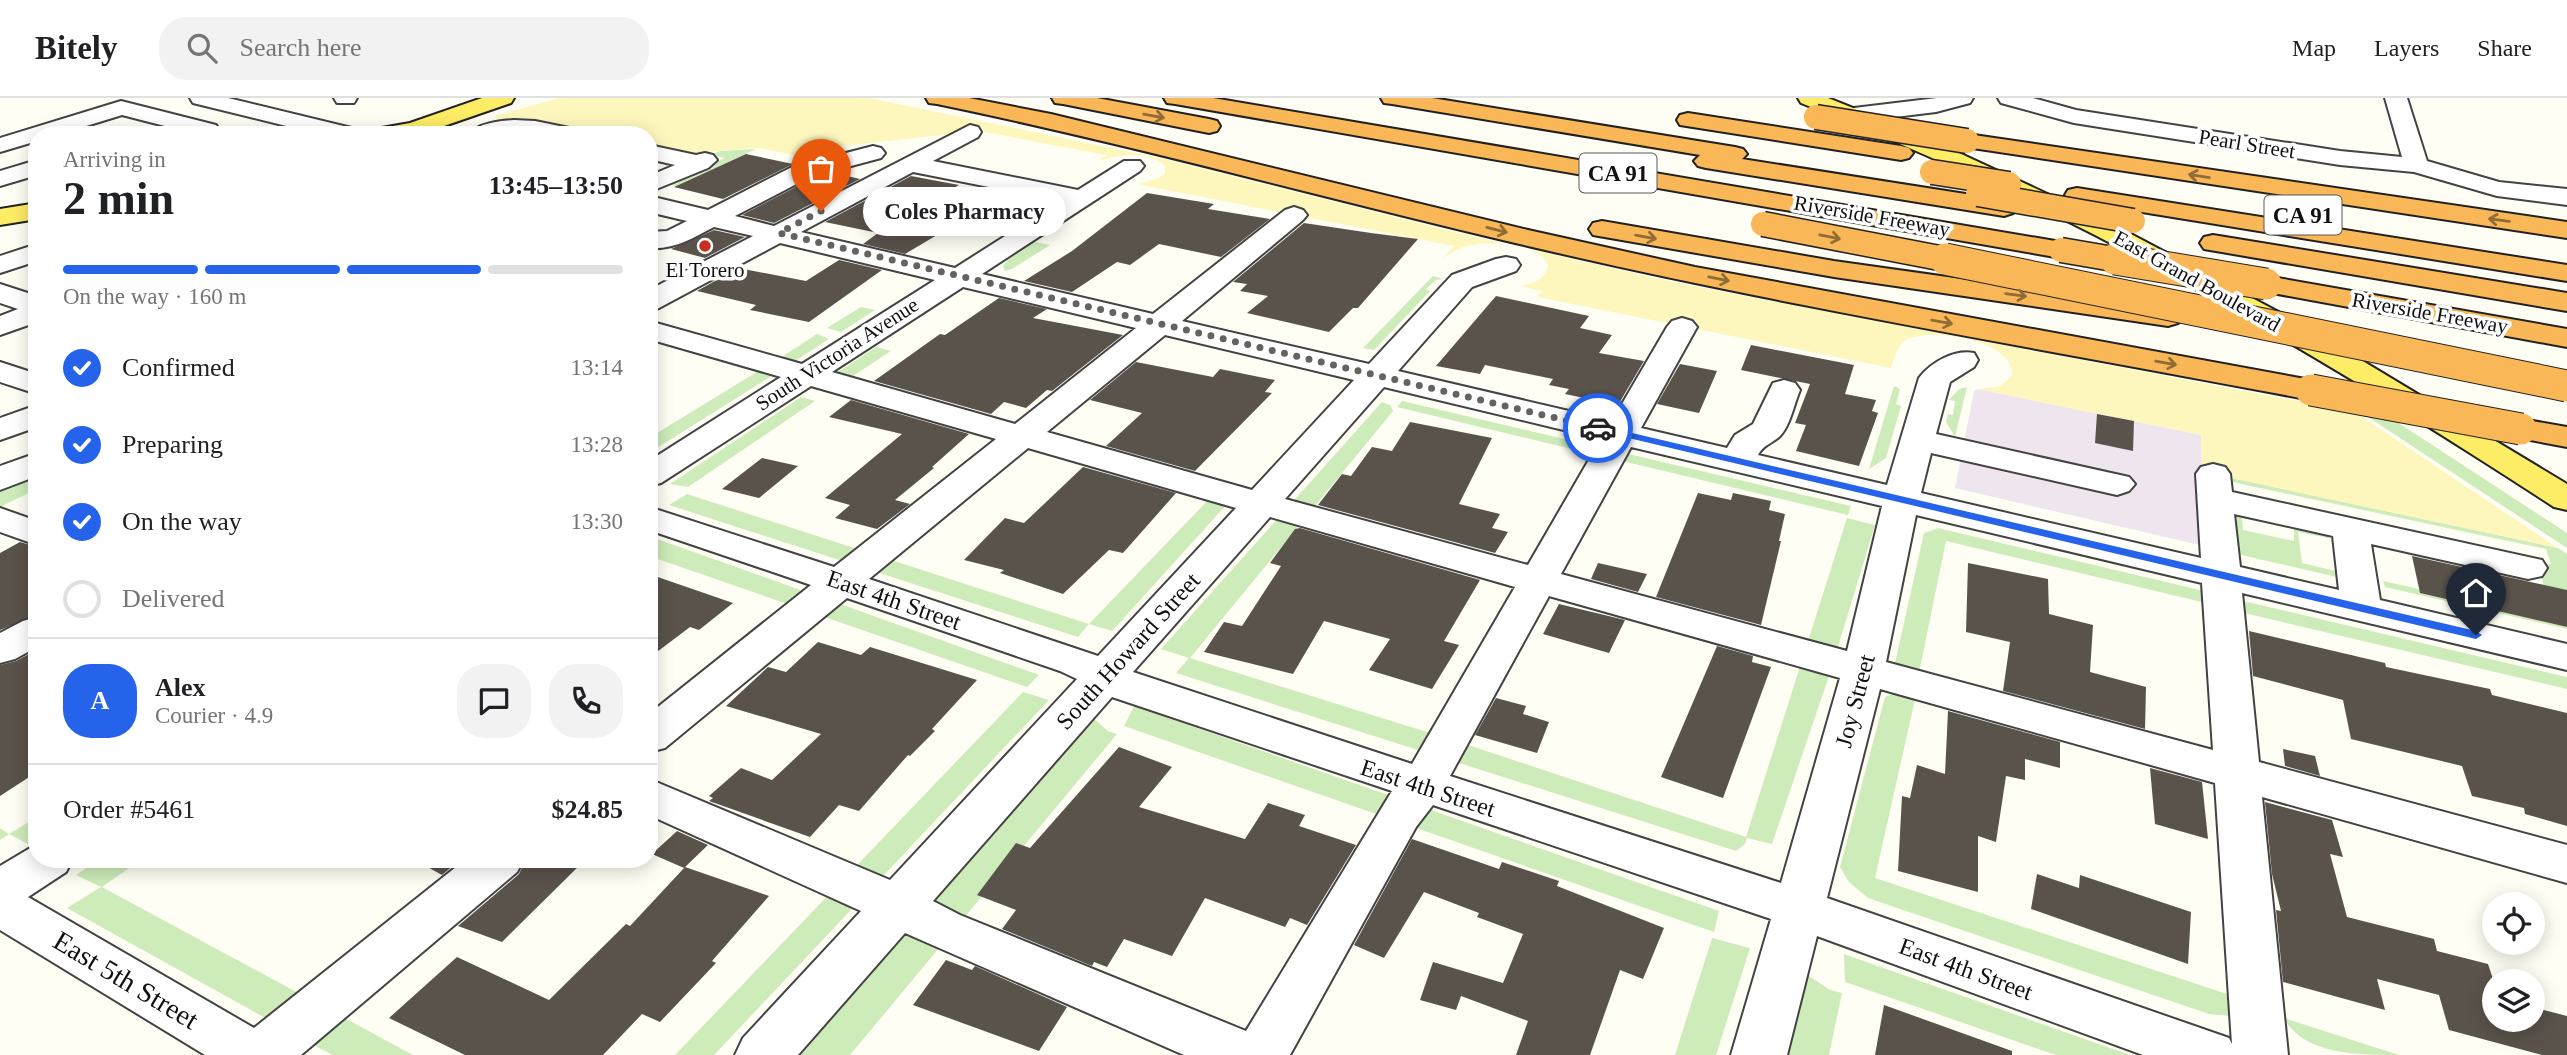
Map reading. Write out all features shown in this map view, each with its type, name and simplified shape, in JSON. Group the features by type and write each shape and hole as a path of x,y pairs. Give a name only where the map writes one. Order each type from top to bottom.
{"highway":[{"path":"937,98 1574,224 1834,269 2553,369"},
{"path":"1063,98 1284,140"},
{"name":"Riverside Freeway","path":"1175,98 2059,242 2266,284 2567,338"},
{"path":"1247,98 2059,242 2204,259 2567,320"},
{"path":"1473,98 2567,273"},
{"path":"1382,102 1596,131 2567,291"},
{"path":"1382,102 2567,302"},
{"path":"1790,113 1812,108 1967,141 2567,230"},
{"path":"1026,116 1528,238 1695,275 2567,437"},
{"name":"CA 91","path":"1664,117 2567,256"},
{"path":"1750,222 1998,269 2567,386"},
{"path":"2233,246 2291,265 2567,311"}],"main road":[{"path":"379,126 450,98"},
{"path":"423,126 503,98"},
{"name":"East Grand Boulevard","path":"1812,108 1854,115 2052,204 2161,258 2351,365 2567,499"},
{"path":"0,217 28,212"}],"street":[{"path":"201,98 315,126"},
{"path":"1854,115 1936,105 1962,98"},
{"name":"Pearl Street","path":"2010,98 2074,116 2340,158 2416,166 2497,190 2567,197"},
{"path":"2396,98 2416,166"},
{"path":"0,126 72,106 121,108 183,126"},
{"path":"49,126 101,106"},
{"path":"198,126 233,106"},
{"path":"206,126 262,113"},
{"path":"513,126 532,126"},
{"path":"658,298 792,235 910,164 970,132"},
{"path":"0,145 28,134"},
{"path":"658,240 671,239 714,220 801,172 873,153"},
{"path":"658,154 702,161 658,182"},
{"path":"910,164 1081,198"},
{"name":"South Victoria Avenue","path":"658,470 1132,166"},
{"path":"0,179 28,170"},
{"path":"658,171 676,173"},
{"path":"658,206 792,235 958,277 2567,657"},
{"path":"658,215 675,220 714,220"},
{"path":"658,730 1294,215"},
{"path":"0,265 28,255"},
{"name":"South Howard Street","path":"763,1055 1462,282 1506,265"},
{"path":"0,293 28,303"},
{"path":"0,326 28,315"},
{"path":"1261,1055 1399,815 1422,786 1682,327"},
{"path":"658,333 1262,504 2567,864"},
{"name":"Joy Street","path":"1759,1055 1864,669 1900,500 1935,378 1963,360"},
{"path":"0,371 28,382"},
{"path":"1738,461 1747,442 1768,430 1784,390"},
{"path":"0,430 28,419"},
{"path":"1918,440 2117,484"},
{"path":"0,480 28,467"},
{"path":"2260,1055 2215,486 2350,528 2528,568"},
{"path":"0,519 28,530"},
{"name":"East 4th Street","path":"658,521 1075,661 1130,688 1798,908 2208,1055"},
{"path":"2350,528 2361,608"},
{"path":"0,650 28,635"},
{"path":"658,800 897,905 942,929 1243,1055"},
{"path":"0,890 35,868"},
{"path":"261,1055 489,868"},
{"name":"East 5th Street","path":"0,905 252,1055"}],"shaded area":[{"path":"1978,389 2201,435 2204,546 1955,488 1974,391"}],"green space":[{"path":"756,149 676,186 669,184 725,158 711,155 720,151"},
{"path":"1042,195 1053,198 1008,226 994,224"},
{"path":"1035,242 1050,245 1005,271 1003,266 1008,260"},
{"path":"1433,276 1443,279 1436,280 1426,289 1430,291 1374,350 1363,348"},
{"path":"861,307 875,310 841,332 827,328"},
{"path":"817,334 829,339 792,363 777,360"},
{"path":"876,347 891,351 850,378 835,374"},
{"path":"765,367 781,370 658,447 658,432"},
{"path":"1894,386 1900,389 1896,404 1901,406 1886,458 1869,469"},
{"path":"1967,387 1955,437 1946,422 1948,414 1953,415 1955,401 1949,400 1959,389"},
{"path":"801,397 815,401 688,487 670,484"},
{"path":"1402,401 1851,506 1848,515 1397,407"},
{"path":"1382,402 1391,406 1393,411 1190,658 1462,743 1746,837 1847,518 1875,525 1830,673 1772,844 1747,838 1745,844 1736,851 1176,673 1189,658 1161,649"},
{"path":"2365,415 2394,420 2567,533 2567,548"},
{"path":"2223,476 2558,548 2567,554 2567,590 2544,585 2537,566 2551,564 2546,549 2223,480"},
{"path":"28,478 28,493 0,507 0,491"},
{"path":"687,494 1089,624 1078,637 669,505"},
{"path":"1211,497 1229,502 1112,631 1089,624"},
{"path":"2235,516 2242,517 2243,530 2294,541 2294,529 2329,536 2328,538 2298,532 2302,563 2335,571 2337,577 2237,554"},
{"path":"1938,528 2208,592 2210,604 1946,541 1919,673 1902,669 1895,663 1924,533"},
{"path":"658,539 1039,675 1027,687 658,559"},
{"path":"2383,581 2419,589 2421,593 2567,629 2385,587"},
{"path":"2243,601 2567,677 2567,689 2244,613"},
{"path":"1900,691 1916,695 1875,878 2230,995 2234,1008 2230,1016 2209,1014 1868,898 1849,882 1840,867 1885,697"},
{"path":"1023,692 1049,700 714,1055 675,1055"},
{"path":"1134,706 1719,911 1714,932 1124,726"},
{"path":"1091,716 1108,731 1117,734 850,1055 801,1055"},
{"path":"28,822 28,844 9,834"},
{"path":"0,828 9,834 0,840"},
{"path":"86,868 129,868 102,887 413,1055 332,1055 67,908 101,887 76,875"},
{"path":"1712,938 1750,948 1716,1055 1675,1055"},
{"path":"1844,954 2130,1055 2056,1055 1845,982"},
{"path":"1800,970 1830,990 1842,993 1829,1055 1780,1055"},
{"path":"2284,1018 2399,1055 2350,1053 2318,1046 2293,1030"}],"sand":[{"path":"559,98 869,98 1160,158 1509,245 1491,243 1468,246 1442,259 1454,246 1141,185 1139,184 1159,178 1165,173 1165,166 1150,158 1124,156 1098,161 1106,155 979,131 815,149 799,156 759,148 690,153 658,148 658,126 535,126 497,119 495,116"},
{"path":"1527,249 1678,283 2355,412 2558,548 2202,472 2201,435 1978,389 2000,386 2012,376 2010,364 2001,353 1970,339 1934,335 1906,340 1898,349 1891,368 1537,297 1542,291 1520,286 1538,280 1548,265 1543,258"}],"building":[{"path":"746,154 793,164 723,199 674,187"},
{"path":"835,173 860,179 774,223 742,215 811,179"},
{"path":"911,176 959,185 920,209 964,219 905,254 863,244 878,233 825,222"},
{"path":"1147,193 1214,204 1208,209 1270,219 1221,257 1159,244 1130,265 1117,262 1072,292 1024,281 1072,251"},
{"path":"1304,223 1418,239 1358,308 1353,308 1329,332 1247,313 1268,296 1240,291 1247,284 1233,282"},
{"name":"El Torero","path":"714,230 745,237 705,258 671,249"},
{"path":"839,260 882,270 809,322 750,310 756,305 697,291 738,268 806,281"},
{"path":"1496,296 1589,316 1580,328 1612,335 1599,353 1644,361 1618,405 1565,394 1569,389 1549,385 1553,379 1485,365 1480,374 1436,366"},
{"path":"999,298 1047,309 1033,318 1123,335 1026,408 1004,402 991,414 874,381 940,334 945,335"},
{"path":"1751,345 1854,365 1845,394 1876,400 1872,411 1878,413 1859,466 1796,451 1806,425 1795,423 1810,384 1741,370"},
{"path":"1136,362 1213,377 1220,369 1275,380 1265,392 1272,393 1195,471 1106,446 1142,413 1090,400"},
{"path":"1680,364 1717,371 1699,413 1657,404"},
{"path":"851,400 969,434 895,500 910,504 877,529 835,518 850,505 825,498 902,434 829,417"},
{"path":"2097,414 2134,421 2133,451 2095,443"},
{"path":"1410,422 1492,438 1459,504 1500,514 1492,528 1508,532 1495,553 1318,505 1342,474 1351,476 1372,447 1392,451"},
{"path":"762,458 798,466 759,498 722,489"},
{"path":"1083,467 1176,493 1123,553 1109,550 1063,594 1000,573 1004,570 964,560 1005,518 1024,523"},
{"path":"1698,493 1731,500 1733,493 1771,501 1769,510 1785,514 1761,625 1656,597"},
{"path":"1300,528 1480,580 1444,641 1459,645 1432,689 1369,670 1390,639 1324,621 1293,674 1204,652 1224,622 1242,626 1281,566 1270,563 1295,529"},
{"path":"20,542 28,544 28,619 0,630 0,553"},
{"path":"2412,556 2567,590 2567,627 2420,593"},
{"path":"1598,563 1647,574 1638,592 1591,579"},
{"path":"1968,563 2048,579 2049,614 2093,625 2090,672 2146,687 2145,729 2003,691 2010,642 1966,632"},
{"path":"658,577 733,603 699,630 690,627 658,651"},
{"path":"1559,604 1625,620 1609,653 1543,634"},
{"path":"2249,631 2385,663 2386,667 2490,689 2492,695 2567,713 2567,826 2525,814 2524,808 2472,796 2462,766 2351,739 2343,700 2253,676"},
{"path":"818,642 861,655 870,647 977,680 932,729 935,731 908,755 859,811 839,805 810,837 709,801 713,798 709,796 741,768 772,780 821,734 726,706 768,667 786,672"},
{"path":"1717,646 1753,656 1752,662 1771,667 1723,798 1661,777"},
{"path":"28,655 28,778 0,796 0,665"},
{"path":"1496,698 1526,706 1523,714 1549,722 1537,753 1475,735"},
{"path":"1948,711 2060,742 2060,768 2025,759 2025,780 2006,776 1996,842 1978,836 1978,892 1898,871 1902,796 1910,798 1917,765 1945,774"},
{"path":"1119,747 1172,767 1139,807 1245,839 1268,803 1305,815 1299,826 1356,845 1307,925 1290,918 1285,927 1205,898 1172,956 1124,939 1107,967 1094,962 1092,966 1002,929 1016,910 977,895 1016,843 1030,848"},
{"path":"2283,749 2315,756 2320,776 2285,766"},
{"path":"2150,768 2202,782 2208,839 2155,824"},
{"path":"2265,802 2332,820 2343,857 2330,854 2347,917 2434,939 2437,951 2488,964 2490,969 2482,969 2482,1032 2545,1032 2545,1010 2567,1016 2567,1055 2542,1055 2449,1030 2439,995 2377,979 2385,1010 2283,982 2276,910 2281,911 2272,874"},
{"path":"677,831 708,845 684,868 658,857 658,848"},
{"path":"1412,839 1499,869 1502,862 1559,881 1557,886 1664,928 1643,979 1620,970 1590,1055 1516,1055 1528,1021 1461,996 1456,1010 1420,1000 1433,962 1503,983 1523,934 1477,917 1479,913 1424,892 1384,958 1354,945"},
{"path":"685,867 769,896 712,961 716,963 660,1022 642,1014 603,1055 465,1055 389,1018 457,957 549,1000 626,924 630,926"},
{"path":"429,868 450,868 442,875"},
{"path":"522,868 577,868 502,942 458,926 519,874"},
{"path":"2037,874 2079,888 2080,875 2191,912 2188,964 2031,909"},
{"path":"946,960 972,970 975,966 1067,1007 1039,1051 913,1005"},
{"path":"1884,1005 2012,1051 2012,1055 1875,1055"}],"way so far":[{"path":"821,211 779,233 1598,428"}],"place":[{"name":"Coles Pharmacy","path":"821,211"},
{"name":"El Torero","path":"705,246"}],"route":[{"path":"1598,428 2476,635"}]}
